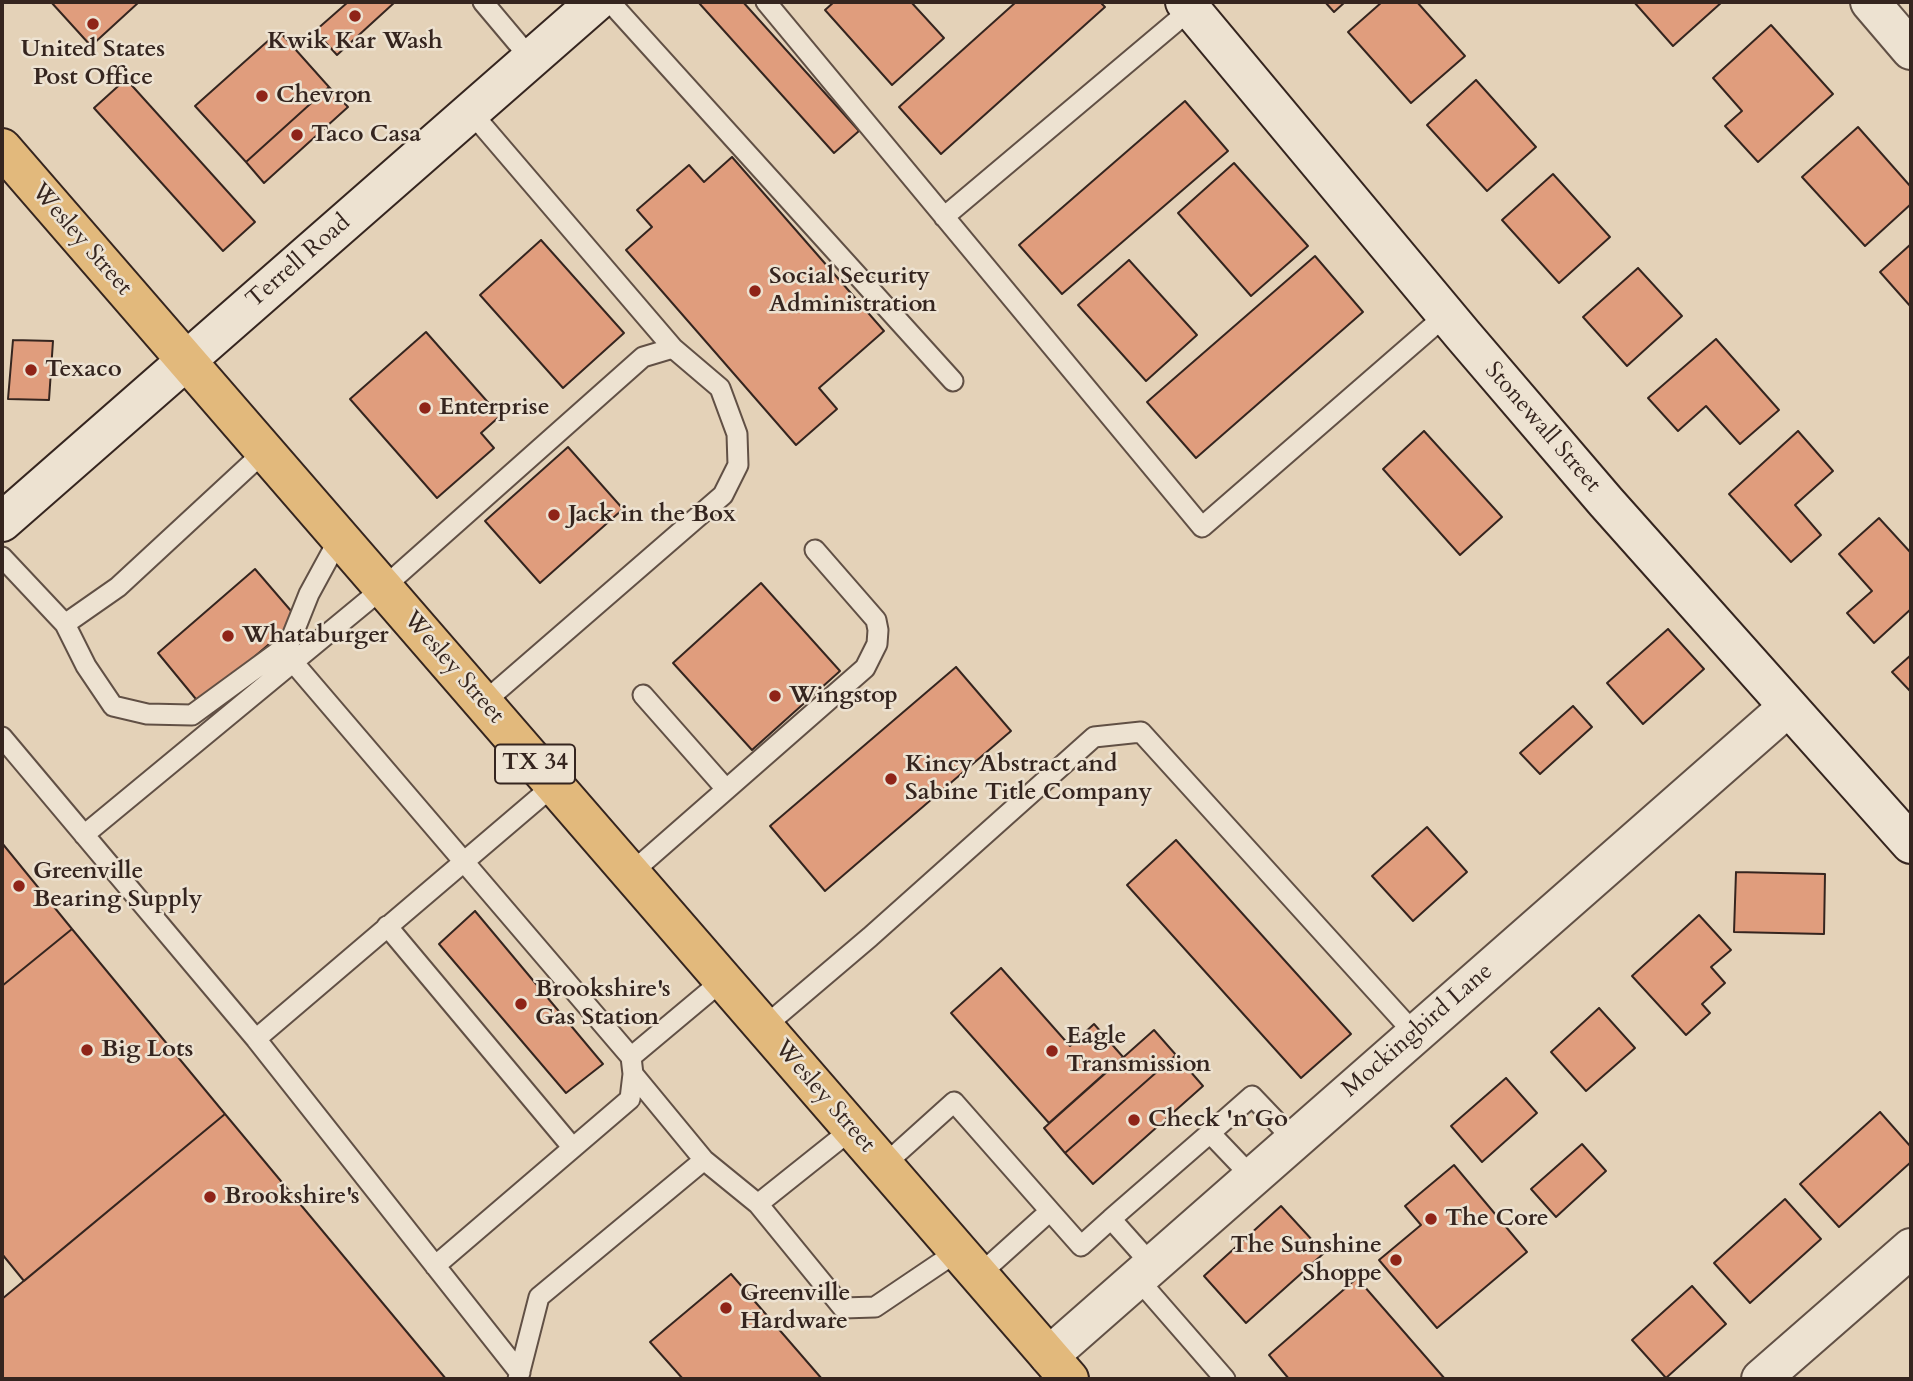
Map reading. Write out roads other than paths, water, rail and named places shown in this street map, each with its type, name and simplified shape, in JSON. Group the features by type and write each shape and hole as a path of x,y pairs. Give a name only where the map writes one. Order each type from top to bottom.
{"main road":[{"name":"Wesley Street","path":"2,148 1059,1368"}],"street":[{"name":"Terrell Road","path":"2,522 596,2"},
{"path":"1870,2 1911,50"},
{"name":"Stonewall Street","path":"1188,6 1606,502 1911,844"},
{"name":"Mockingbird Lane","path":"1059,1368 1145,1272 1788,707"},
{"path":"1761,1379 1911,1248"}],"lane":[{"path":"483,2 531,59"},
{"path":"610,2 953,381"},
{"path":"766,2 1202,527 1446,315"},
{"path":"944,218 1188,6"},
{"path":"470,111 673,348 720,388 737,434 738,465 723,495 483,703"},
{"path":"84,835 383,588 643,357 673,348"},
{"path":"65,624 118,587 265,451"},
{"path":"2,557 65,624 86,666 113,706 147,715 192,715 289,644 309,594 340,537"},
{"path":"631,873 865,668 877,644 876,620 815,550"},
{"path":"293,662 464,860 632,1065 704,1160 758,1204 843,1308 875,1307 968,1263 1050,1211"},
{"path":"643,695 726,789"},
{"path":"764,1027 870,937 1094,737 1141,732 1415,1034"},
{"path":"2,737 256,1039 519,1376"},
{"path":"256,1039 554,785"},
{"path":"387,926 573,1148"},
{"path":"435,1266 630,1098 632,1065 723,980"},
{"path":"884,1165 954,1102 1081,1246 1252,1096 1294,1140"},
{"path":"758,1204 852,1129"},
{"path":"1210,1133 1252,1177"},
{"path":"519,1376 539,1297 704,1160"},
{"path":"1111,1219 1145,1272 1225,1379"}],"place":[{"name":"Kwik Kar Wash","path":"355,16"},
{"name":"United States Post Office","path":"93,24"},
{"name":"Chevron","path":"262,96"},
{"name":"Taco Casa","path":"297,135"},
{"name":"Social Security Administration","path":"755,291"},
{"name":"Texaco","path":"31,370"},
{"name":"Enterprise","path":"425,408"},
{"name":"Jack in the Box","path":"554,515"},
{"name":"Whataburger","path":"228,636"},
{"name":"Wingstop","path":"775,696"},
{"name":"Kincy Abstract and Sabine Title Company","path":"891,779"},
{"name":"Greenville Bearing Supply","path":"19,886"},
{"name":"Brookshire's Gas Station","path":"521,1004"},
{"name":"Big Lots","path":"87,1050"},
{"name":"Eagle Transmission","path":"1052,1051"},
{"name":"Check 'n Go","path":"1134,1120"},
{"name":"Brookshire's","path":"210,1197"},
{"name":"The Core","path":"1431,1219"},
{"name":"The Sunshine Shoppe","path":"1396,1260"},
{"name":"Greenville Hardware","path":"726,1308"}]}
